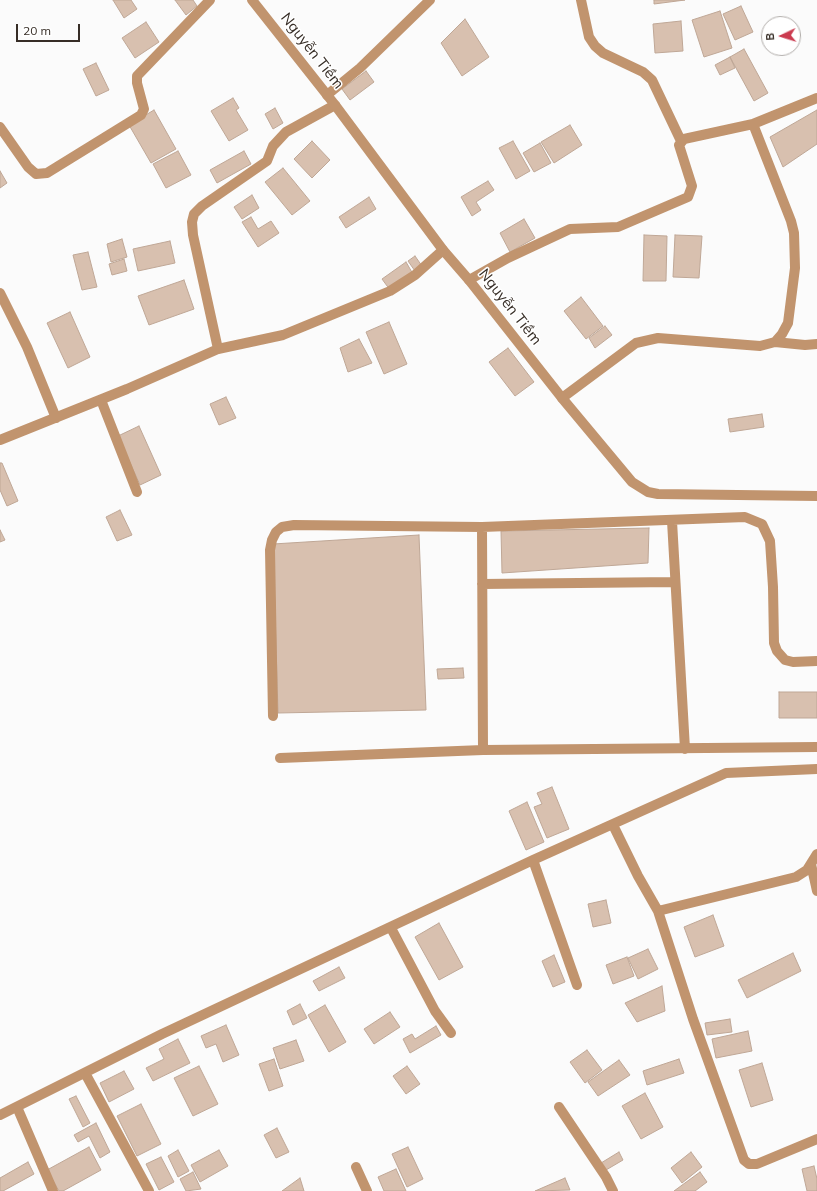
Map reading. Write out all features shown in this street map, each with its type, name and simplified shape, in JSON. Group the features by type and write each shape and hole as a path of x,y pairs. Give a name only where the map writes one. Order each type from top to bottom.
{"street":[{"path":"0,127 28,167 36,174 47,173 142,115 144,108 137,83 137,76 210,0"},
{"name":"Nguyễn Tiềm","path":"252,0 335,105 443,250 470,280 562,398 632,482 648,492 658,494 817,496"},
{"path":"327,95 360,68 430,0"},
{"path":"470,280 508,258 570,229 618,227 688,197 692,186 680,151 679,145 681,141 652,80 643,72 603,52 595,46 589,37 581,0"},
{"path":"681,141 690,136 753,124 817,98"},
{"path":"218,349 193,235 192,222 194,214 202,206 267,161 272,146 286,132 335,105"},
{"path":"753,124 791,220 794,233 795,268 788,323 775,342"},
{"path":"0,440 101,400 218,349 283,335 390,291 415,275 443,250"},
{"path":"0,293 27,347 56,418"},
{"path":"562,398 636,343 646,340 658,338 760,346 775,342 817,344"},
{"path":"101,400 137,492"},
{"path":"274,716 270,550 272,540 276,532 282,527 294,524 482,527 672,521 745,517 762,524 770,540 774,587 774,643 777,651 785,660 793,662 817,661"},
{"path":"672,521 685,749"},
{"path":"482,527 483,750"},
{"path":"482,584 675,582"},
{"path":"280,758 483,750 817,747"},
{"path":"0,1115 162,1034 391,928 533,860 726,773 817,768"},
{"path":"613,825 638,876 658,911 693,1019 744,1160 749,1164 757,1164 817,1139"},
{"path":"658,911 796,877 807,870 817,854"},
{"path":"533,860 577,984"},
{"path":"811,864 817,891"},
{"path":"391,928 435,1011 451,1034"},
{"path":"85,1073 150,1191"},
{"path":"17,1107 53,1191"},
{"path":"559,1107 606,1177 613,1191"},
{"path":"356,1167 367,1191"}],"building":[{"path":"113,0 131,0 137,9 124,18"},
{"path":"175,0 193,0 197,6 186,15"},
{"path":"654,0 685,0 654,4"},
{"path":"741,6 753,32 735,40 723,14"},
{"path":"720,11 732,48 704,57 692,20"},
{"path":"465,19 489,57 462,76 441,43"},
{"path":"681,21 683,51 655,53 653,24"},
{"path":"146,22 159,42 135,58 122,38"},
{"path":"744,49 768,93 754,101 730,57"},
{"path":"730,57 735,68 720,75 715,65"},
{"path":"96,63 109,90 96,96 83,69"},
{"path":"366,71 374,82 350,100 342,89"},
{"path":"233,98 239,108 236,110 248,130 229,141 211,111"},
{"path":"275,108 283,123 273,129 265,114"},
{"path":"154,110 176,149 151,163 129,125"},
{"path":"817,110 817,144 783,167 770,137"},
{"path":"570,125 582,145 554,163 541,142"},
{"path":"312,141 330,160 312,178 294,159"},
{"path":"513,141 530,171 516,179 499,148"},
{"path":"540,143 551,163 534,172 523,153"},
{"path":"178,151 191,175 166,188 153,164"},
{"path":"244,151 251,164 217,183 210,170"},
{"path":"283,168 310,201 292,215 265,182"},
{"path":"0,171 7,183 0,188"},
{"path":"488,181 494,190 476,202 481,210 472,216 461,197"},
{"path":"252,195 259,208 242,219 234,207"},
{"path":"369,197 376,209 346,228 339,217"},
{"path":"251,217 258,229 271,221 279,233 258,247 242,222"},
{"path":"524,219 535,238 510,252 500,233"},
{"path":"644,235 667,236 666,281 643,281"},
{"path":"675,235 702,236 699,278 673,277"},
{"path":"122,239 127,257 111,262 107,244"},
{"path":"170,241 175,263 138,271 133,249"},
{"path":"88,252 97,287 82,290 73,255"},
{"path":"415,256 422,266 415,271 408,261"},
{"path":"124,259 127,271 112,275 109,264"},
{"path":"406,262 413,274 390,290 382,279"},
{"path":"184,280 194,309 149,325 138,296"},
{"path":"581,297 603,326 586,339 564,311"},
{"path":"70,312 90,357 68,368 47,323"},
{"path":"389,322 407,364 384,374 366,332"},
{"path":"605,326 612,335 595,348 589,338"},
{"path":"359,339 372,363 348,372 340,348"},
{"path":"508,348 534,382 515,396 489,362"},
{"path":"226,397 236,418 219,425 210,404"},
{"path":"762,414 764,427 730,432 728,419"},
{"path":"139,426 161,475 140,485 118,436"},
{"path":"0,463 2,463 18,501 7,506 0,490"},
{"path":"120,510 132,535 117,541 106,517"},
{"path":"649,528 648,563 502,573 501,531"},
{"path":"0,530 5,540 0,542"},
{"path":"419,535 426,710 278,713 273,544"},
{"path":"463,668 464,678 438,679 437,669"},
{"path":"779,692 817,692 817,718 779,718"},
{"path":"552,787 569,829 547,838 534,807 542,804 537,793"},
{"path":"527,802 544,842 526,850 509,811"},
{"path":"606,900 611,923 593,927 588,904"},
{"path":"713,915 724,946 695,957 684,927"},
{"path":"439,923 463,967 439,980 415,937"},
{"path":"648,949 658,969 638,979 628,958"},
{"path":"793,953 801,971 747,998 738,980"},
{"path":"554,955 565,982 553,987 542,961"},
{"path":"627,957 634,976 613,984 606,965"},
{"path":"339,967 345,978 319,991 313,981"},
{"path":"662,986 665,1011 637,1022 625,1003"},
{"path":"300,1004 307,1018 293,1025 287,1011"},
{"path":"325,1005 346,1042 329,1052 308,1015"},
{"path":"390,1012 400,1027 374,1044 364,1029"},
{"path":"730,1019 732,1032 707,1035 705,1023"},
{"path":"226,1025 239,1055 223,1062 216,1044 206,1048 201,1036"},
{"path":"436,1026 441,1035 410,1053 403,1039 412,1034 415,1039"},
{"path":"748,1031 752,1051 716,1058 712,1039"},
{"path":"178,1039 190,1063 153,1081 146,1068 164,1059 159,1049"},
{"path":"296,1040 304,1061 280,1069 273,1048"},
{"path":"587,1050 602,1070 585,1083 570,1062"},
{"path":"274,1059 283,1086 269,1091 259,1064"},
{"path":"679,1059 684,1073 647,1085 643,1071"},
{"path":"619,1060 630,1075 598,1096 588,1082"},
{"path":"762,1063 773,1100 751,1107 739,1070"},
{"path":"199,1066 218,1104 193,1116 174,1078"},
{"path":"407,1066 420,1084 406,1094 393,1076"},
{"path":"124,1071 134,1089 109,1102 100,1083"},
{"path":"645,1093 663,1127 641,1139 622,1106"},
{"path":"76,1096 90,1123 83,1127 69,1099"},
{"path":"141,1104 161,1144 137,1156 117,1116"},
{"path":"96,1123 110,1152 100,1158 89,1136 78,1142 74,1135"},
{"path":"277,1128 289,1152 276,1158 264,1135"},
{"path":"89,1147 101,1170 63,1191 59,1191 47,1170"},
{"path":"408,1147 423,1179 407,1187 392,1154"},
{"path":"178,1150 189,1171 178,1177 168,1156"},
{"path":"219,1150 228,1166 200,1182 191,1165"},
{"path":"619,1152 623,1160 606,1170 601,1163"},
{"path":"691,1152 702,1167 682,1183 671,1168"},
{"path":"161,1157 174,1182 159,1190 146,1164"},
{"path":"28,1162 34,1174 3,1191 0,1191 0,1178"},
{"path":"814,1166 817,1179 817,1191 807,1191 802,1169"},
{"path":"396,1169 406,1191 384,1191 378,1177"},
{"path":"193,1172 201,1189 186,1191 180,1179"},
{"path":"700,1172 707,1182 695,1191 674,1191"},
{"path":"300,1178 304,1191 282,1191"},
{"path":"565,1178 570,1190 535,1191"}]}
